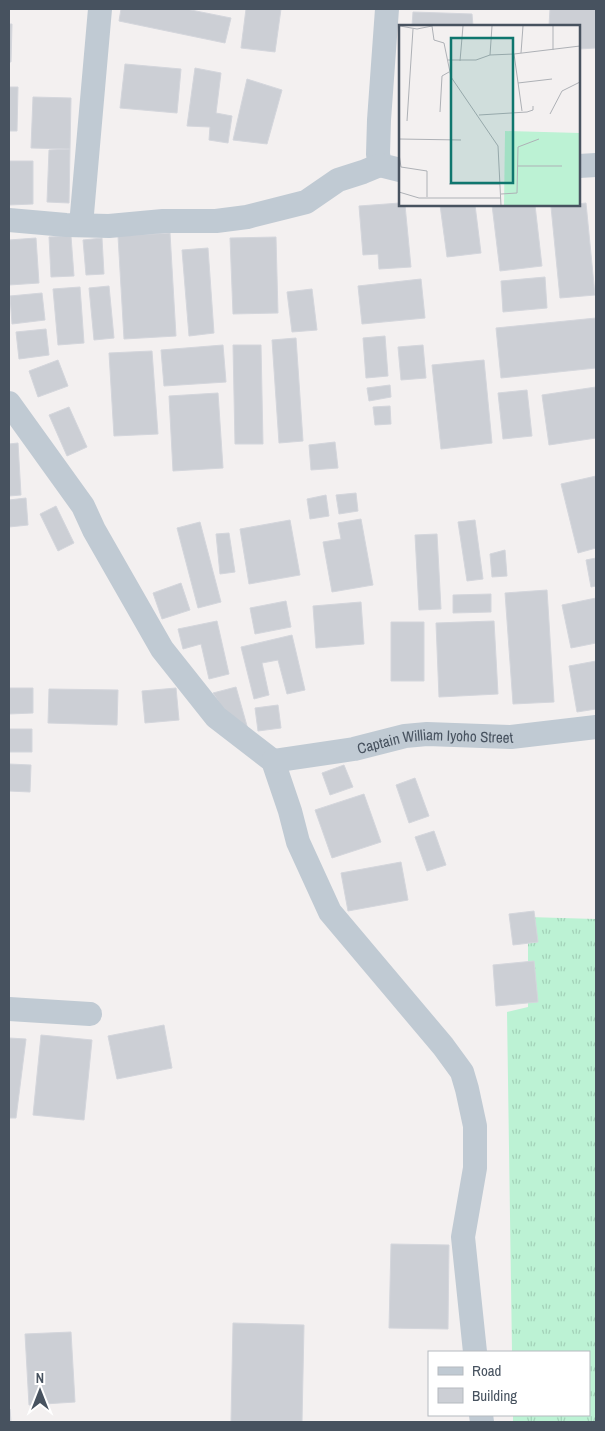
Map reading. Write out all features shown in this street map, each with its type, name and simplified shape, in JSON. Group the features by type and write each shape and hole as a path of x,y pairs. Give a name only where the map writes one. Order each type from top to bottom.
{"street":[{"path":"81,225 100,9"},
{"path":"387,9 378,120 378,154 390,168"},
{"path":"580,166 596,164"},
{"path":"9,220 109,226 163,221 216,221 247,217 306,202 338,180 363,172 390,168"},
{"path":"9,404 83,506 94,530 162,649 216,717 273,761 298,842 330,912 443,1046 462,1072 475,1126 475,1168 463,1236 475,1351"},
{"name":"Captain William Iyoho Street","path":"273,761 354,749 412,735 511,737 596,726"},
{"path":"9,1009 90,1014"}],"green space":[{"path":"528,917 596,919 596,1422 513,1422 513,1416 590,1416 590,1351 512,1351 507,1012 528,1007"}],"building":[{"path":"121,9 186,9 231,18 225,43 119,21"},
{"path":"246,9 281,9 275,52 241,48"},
{"path":"550,9 596,9 596,48 580,49 580,25 549,25"},
{"path":"413,12 472,14 473,25 412,25"},
{"path":"9,24 12,24 11,62 9,62"},
{"path":"125,64 181,69 177,113 120,108"},
{"path":"195,68 221,73 216,113 232,116 228,143 209,140 210,127 187,126"},
{"path":"247,79 282,90 267,144 233,140"},
{"path":"9,87 18,87 17,131 9,131"},
{"path":"33,97 71,98 70,149 31,148"},
{"path":"70,149 69,203 47,202 49,150"},
{"path":"9,161 33,161 33,204 9,205"},
{"path":"399,203 399,206 405,206 411,267 379,269 378,254 363,255 359,206"},
{"path":"586,203 595,295 560,298 551,207 580,206 580,204"},
{"path":"440,206 475,206 481,253 447,257"},
{"path":"492,206 535,206 542,266 500,271"},
{"path":"170,233 176,336 124,339 118,236"},
{"path":"71,236 74,276 51,277 49,237"},
{"path":"276,237 278,313 233,314 230,238"},
{"path":"36,238 39,283 9,285 9,240"},
{"path":"102,238 104,274 86,275 83,240"},
{"path":"208,248 214,333 189,336 182,250"},
{"path":"545,277 547,308 503,312 501,281"},
{"path":"421,279 425,318 362,324 358,286"},
{"path":"109,286 114,338 94,340 89,288"},
{"path":"80,287 84,343 58,345 53,289"},
{"path":"312,289 317,330 292,332 287,292"},
{"path":"42,293 45,320 12,324 10,296"},
{"path":"596,318 596,368 501,378 496,328"},
{"path":"46,329 49,355 19,359 16,332"},
{"path":"385,336 388,376 366,378 363,338"},
{"path":"296,338 303,441 279,443 272,340"},
{"path":"223,345 226,382 164,386 161,350"},
{"path":"233,345 261,345 263,444 235,444"},
{"path":"423,345 426,378 401,380 398,347"},
{"path":"152,351 158,434 114,436 109,353"},
{"path":"58,360 68,386 38,397 29,371"},
{"path":"484,360 492,443 441,449 432,365"},
{"path":"390,385 391,397 369,401 367,388"},
{"path":"596,387 596,438 549,445 542,395"},
{"path":"527,390 532,436 503,439 498,393"},
{"path":"218,393 223,468 173,471 169,396"},
{"path":"390,406 391,424 375,425 373,407"},
{"path":"69,407 87,447 67,456 49,415"},
{"path":"335,442 338,468 311,470 309,445"},
{"path":"18,443 21,495 9,496 9,444"},
{"path":"596,476 596,548 578,553 561,484"},
{"path":"356,493 358,511 339,514 336,495"},
{"path":"326,495 329,516 310,519 307,499"},
{"path":"26,498 28,525 9,527 9,500"},
{"path":"56,506 74,543 58,551 40,514"},
{"path":"361,519 373,585 332,592 323,542 341,539 338,523"},
{"path":"290,520 300,575 249,584 240,529"},
{"path":"475,520 483,579 467,581 458,522"},
{"path":"200,522 221,602 198,608 177,528"},
{"path":"229,533 235,572 220,574 216,534"},
{"path":"437,534 441,609 419,610 415,535"},
{"path":"505,550 507,576 492,577 490,554"},
{"path":"596,558 596,586 591,587 586,560"},
{"path":"181,583 190,610 162,619 153,593"},
{"path":"547,590 554,702 513,704 505,593"},
{"path":"491,594 491,612 453,613 453,595"},
{"path":"596,598 596,643 571,648 562,605"},
{"path":"286,601 291,627 255,634 250,608"},
{"path":"361,602 364,644 316,648 313,606"},
{"path":"217,621 229,674 209,679 201,644 183,649 178,629"},
{"path":"494,621 498,694 439,697 436,623"},
{"path":"391,622 424,622 424,681 391,681"},
{"path":"292,635 305,690 287,694 278,660 262,663 269,695 254,699 241,647"},
{"path":"596,661 596,709 577,712 569,666"},
{"path":"236,687 249,733 240,735 213,693"},
{"path":"9,688 33,688 33,713 9,714"},
{"path":"176,688 179,720 145,723 142,691"},
{"path":"49,689 118,690 117,725 48,723"},
{"path":"278,705 281,728 258,731 255,708"},
{"path":"9,729 32,729 32,752 9,752"},
{"path":"9,764 31,765 30,792 9,791"},
{"path":"344,765 353,787 330,795 322,773"},
{"path":"415,778 429,816 409,823 396,785"},
{"path":"364,794 381,842 332,858 315,810"},
{"path":"434,831 446,865 427,871 415,837"},
{"path":"401,862 408,900 348,911 341,873"},
{"path":"534,911 538,942 513,945 509,914"},
{"path":"534,961 538,1002 496,1006 493,965"},
{"path":"164,1025 172,1068 117,1079 108,1036"},
{"path":"41,1035 92,1040 84,1120 33,1115"},
{"path":"9,1038 26,1039 16,1118 9,1118"},
{"path":"391,1244 449,1245 448,1329 389,1328"},
{"path":"233,1323 304,1325 302,1422 231,1422"},
{"path":"71,1332 75,1402 29,1405 25,1334"},
{"path":"9,1410 11,1422 9,1422"}]}
